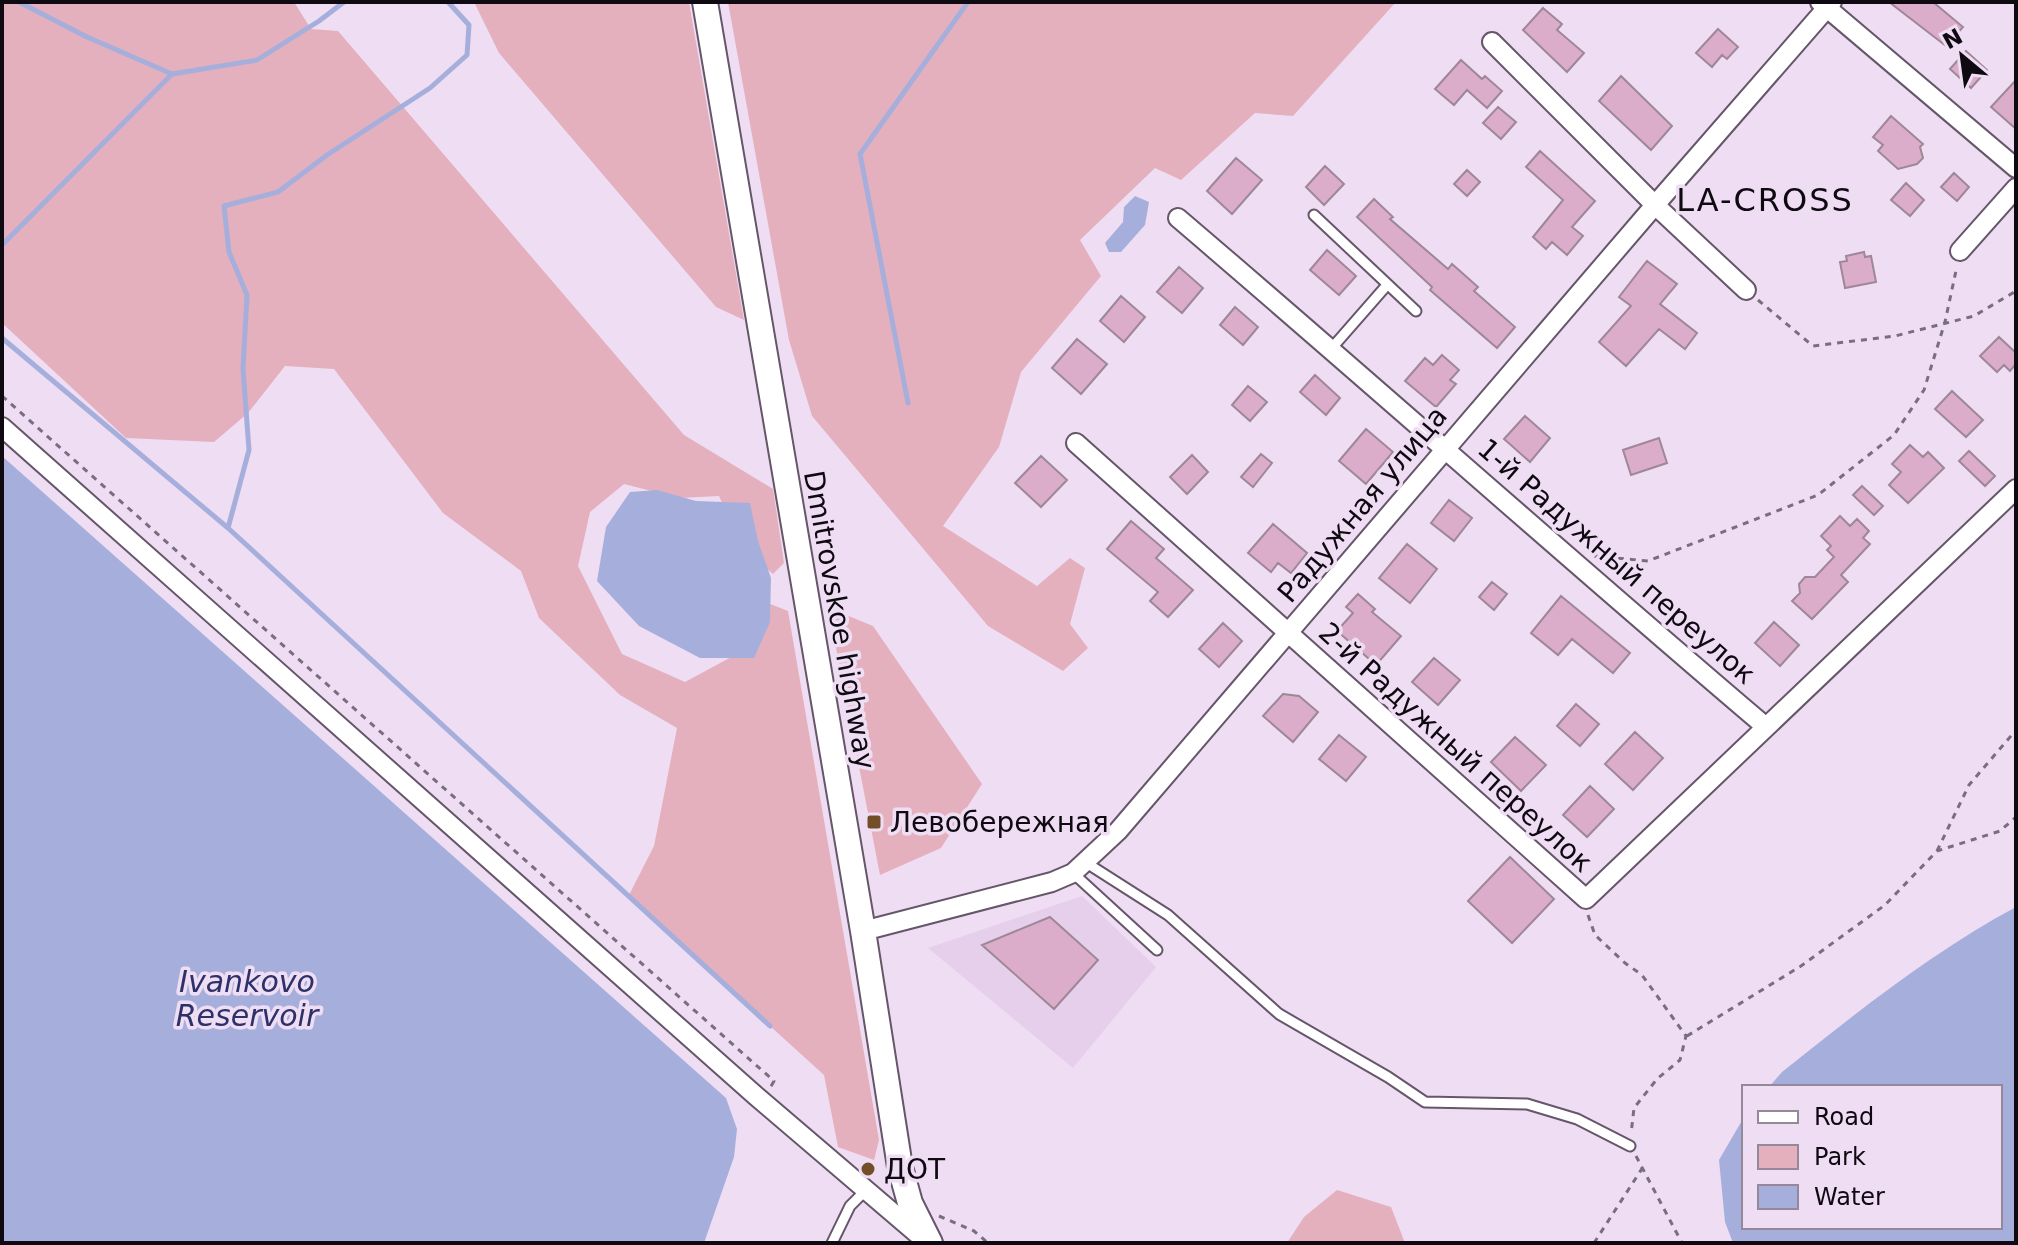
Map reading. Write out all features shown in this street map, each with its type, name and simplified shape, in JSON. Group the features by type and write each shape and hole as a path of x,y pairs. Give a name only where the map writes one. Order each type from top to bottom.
{"street":[{"name":"Dmitrovskoe highway","path":"705,2 863,931 900,1167 910,1203 929,1243"},
{"name":"Радужная улица","path":"863,931 1052,882 1079,868 1118,831 1827,4"},
{"path":"1827,4 2016,168"},
{"path":"1492,42 1655,205 1746,290"},
{"path":"1960,251 2016,188"},
{"name":"1-й Радужный переулок","path":"1178,218 1766,727"},
{"path":"2,427 764,1102 929,1243"},
{"name":"2-й Радужный переулок","path":"1076,443 1586,899"},
{"path":"1586,899 2016,489"}],"lane":[{"path":"1314,215 1416,311"},
{"path":"1331,349 1387,285"},
{"path":"1079,868 1157,950"},
{"path":"1079,868 1168,915 1279,1014 1425,1102 1527,1104 1577,1119 1630,1146"},
{"path":"832,1243 850,1206 866,1190"}],"path":[{"path":"1588,554 1648,561 1818,495 1894,435 1924,390 1945,322 1960,251"},
{"path":"1746,290 1813,346 1895,336 1974,316 2016,291"},
{"path":"2,396 774,1081 764,1102"},
{"path":"1682,1243 1630,1146 1634,1108 1657,1079 1680,1060 1686,1036 1801,966 1885,905 1937,851 1969,785 2016,730"},
{"path":"1937,851 2000,831 2016,817"},
{"path":"1586,899 1589,922 1595,935 1642,975 1686,1036"},
{"path":"1594,1243 1643,1167"},
{"path":"933,1213 974,1231 988,1243"}],"shaded area":[{"path":"1082,896 1156,967 1073,1068 928,948"}],"green space":[{"path":"2,2 294,2 311,29 338,31 684,435 773,489 784,563 773,574 743,549 719,496 679,498 624,484 590,512 578,566 622,654 685,682 761,641 765,602 788,611 879,1140 874,1160 838,1147 824,1075 628,897 654,846 677,728 620,695 539,618 521,571 443,513 334,369 285,366 248,413 214,442 126,438 2,323"},
{"path":"474,2 689,2 744,320 716,307 499,53"},
{"path":"728,2 1396,2 1293,116 1255,113 1181,180 1155,168 1080,240 1101,276 1021,372 999,447 943,526 1037,586 1070,558 1085,568 1070,624 1088,648 1063,671 988,626 812,416 789,340"},
{"path":"839,612 873,626 982,784 941,848 880,875 832,627"},
{"path":"1337,1190 1391,1207 1405,1243 1287,1243 1304,1217"}],"water":[{"path":"1135,196 1149,202 1145,225 1121,252 1109,252 1105,243 1123,222 1124,207"},
{"name":"Ivankovo Reservoir","path":"2,456 726,1098 737,1129 734,1157 704,1243 2,1243"},
{"path":"657,490 696,501 750,503 758,541 771,578 770,622 754,658 700,658 639,626 597,581 606,527 630,492"},
{"path":"2016,907 2016,1243 1733,1243 1725,1222 1719,1160 1742,1120 1742,1229 2002,1229 2002,1085 1771,1085 1782,1072 1895,984"}],"building":[{"path":"1889,2 1933,2 1963,27 1946,46"},
{"path":"1543,8 1562,24 1557,30 1584,53 1567,72 1523,30"},
{"path":"1718,29 1738,47 1727,59 1722,55 1712,67 1696,53"},
{"path":"1966,51 1987,70 1971,88 1950,69"},
{"path":"1461,60 1482,79 1485,76 1502,91 1487,108 1467,90 1454,105 1435,89"},
{"path":"1621,76 1672,126 1651,150 1599,101"},
{"path":"2016,80 2016,129 1991,107"},
{"path":"1498,107 1516,122 1501,139 1483,123"},
{"path":"1891,116 1923,144 1920,147 1923,158 1917,164 1898,169 1878,151 1883,145 1873,137"},
{"path":"1540,151 1595,201 1572,227 1583,236 1567,255 1552,242 1546,249 1533,237 1563,200 1526,167"},
{"path":"1236,158 1262,180 1232,214 1207,191"},
{"path":"1325,166 1344,184 1324,205 1306,187"},
{"path":"1467,170 1480,182 1467,196 1454,184"},
{"path":"1954,173 1969,187 1957,201 1941,187"},
{"path":"1906,183 1924,200 1910,216 1891,200"},
{"path":"1374,199 1393,217 1390,219 1448,269 1452,264 1478,287 1474,291 1515,327 1497,348 1430,290 1432,287 1357,217"},
{"path":"1327,250 1356,276 1339,295 1310,270"},
{"path":"1864,252 1865,257 1871,256 1876,282 1845,288 1840,262 1847,261 1846,256"},
{"path":"1647,261 1677,284 1660,304 1697,333 1685,349 1659,329 1626,366 1599,342 1631,306 1619,297"},
{"path":"1179,267 1203,288 1182,313 1157,292"},
{"path":"1121,296 1145,317 1124,342 1100,321"},
{"path":"1235,307 1258,327 1243,345 1220,325"},
{"path":"1999,337 2016,353 2016,364 2010,371 2004,365 1997,372 1980,356"},
{"path":"1077,339 1107,364 1081,394 1052,368"},
{"path":"1442,355 1459,370 1450,380 1456,384 1436,407 1405,381 1425,358 1433,365"},
{"path":"1315,375 1340,398 1326,415 1300,392"},
{"path":"1248,386 1267,402 1250,421 1232,405"},
{"path":"1952,391 1983,420 1966,437 1935,409"},
{"path":"1525,416 1550,438 1530,462 1504,439"},
{"path":"1366,429 1393,452 1366,484 1339,461"},
{"path":"1659,438 1667,463 1631,475 1623,450"},
{"path":"1910,445 1923,457 1928,452 1944,468 1908,503 1889,485 1901,472 1892,464"},
{"path":"1969,451 1995,476 1985,486 1959,461"},
{"path":"1261,454 1272,463 1253,487 1241,477"},
{"path":"1192,455 1208,472 1187,494 1170,477"},
{"path":"1041,456 1067,480 1041,507 1015,483"},
{"path":"1862,486 1883,506 1874,515 1853,495"},
{"path":"1449,500 1472,518 1454,541 1431,523"},
{"path":"1840,516 1850,526 1857,519 1869,531 1863,538 1870,544 1841,575 1848,582 1812,619 1792,601 1800,593 1799,584 1805,577 1815,577 1834,557 1827,550 1831,546 1821,536"},
{"path":"1131,521 1164,549 1156,558 1193,590 1168,617 1150,601 1158,592 1107,549"},
{"path":"1273,524 1307,553 1291,573 1278,563 1271,572 1248,553"},
{"path":"1407,544 1437,569 1410,603 1379,578"},
{"path":"1492,582 1507,594 1494,610 1479,597"},
{"path":"1358,594 1375,609 1372,612 1401,636 1376,665 1337,631 1353,613 1346,607"},
{"path":"1561,596 1630,653 1613,673 1572,639 1558,655 1531,633"},
{"path":"1774,622 1799,645 1780,666 1755,643"},
{"path":"1223,623 1242,641 1219,667 1199,649"},
{"path":"1434,658 1460,680 1438,705 1412,682"},
{"path":"1283,694 1299,696 1318,712 1293,742 1263,716"},
{"path":"1576,704 1599,724 1580,746 1557,726"},
{"path":"1635,732 1663,758 1633,790 1605,764"},
{"path":"1339,735 1366,757 1346,781 1319,759"},
{"path":"1515,737 1546,765 1521,791 1491,762"},
{"path":"1590,786 1614,809 1587,837 1563,815"},
{"path":"1510,857 1554,899 1512,943 1468,901"},
{"path":"1050,917 1098,960 1054,1009 982,945"}],"waterway":[{"path":"19,2 87,37 172,74 257,60 344,2"},
{"path":"228,528 249,450 243,369 247,295 229,252 224,206 278,192 327,155 430,88 467,55 469,25 448,2"},
{"path":"908,403 860,154 968,2"},
{"path":"2,245 172,74"},
{"path":"2,338 228,528 770,1026"}],"place":[{"name":"Левобережная","path":"874,822"},
{"name":"ДОТ","path":"868,1169"}],"district":[{"name":"LA-CROSS","path":"1765,200"}]}
